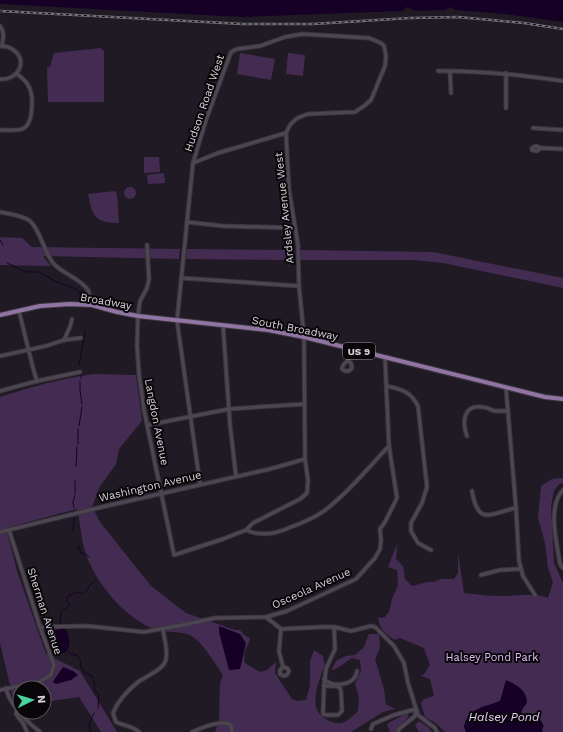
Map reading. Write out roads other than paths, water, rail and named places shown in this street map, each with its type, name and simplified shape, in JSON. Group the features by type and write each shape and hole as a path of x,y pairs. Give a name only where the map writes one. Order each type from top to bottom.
{"main road":[{"name":"Broadway","path":"0,315 54,305 92,305 116,312 138,316"},
{"name":"South Broadway","path":"138,316 268,330 304,337 506,388 545,397 563,399"}],"street":[{"path":"0,26 3,29 1,46 11,48 19,54 21,64 17,74 10,78 0,79"},
{"name":"Hudson Road West","path":"200,484 177,321 193,163 214,96 232,50 260,46 286,37 302,34 365,37 374,39 381,43 385,49 385,66 371,100 355,112 308,114 300,117 290,125 286,133"},
{"path":"438,71 506,73 563,81"},
{"path":"450,71 451,93"},
{"path":"506,73 506,108"},
{"path":"0,130 22,129 28,125 31,118 31,93 29,86 17,74"},
{"path":"533,128 563,130"},
{"path":"193,163 218,153 286,133"},
{"name":"Ardsley Avenue West","path":"246,530 253,523 300,499 306,493 308,480 305,459 304,337 299,286 298,245 289,190 286,133"},
{"path":"541,148 563,149"},
{"path":"0,212 15,215 30,221 53,263 60,270 79,282 88,292 92,305"},
{"path":"187,222 223,226 295,228"},
{"name":"Langdon Avenue","path":"147,245 150,279 140,300 138,316 137,345 139,374 174,555 246,530"},
{"path":"181,278 299,286"},
{"path":"87,305 88,292"},
{"path":"19,311 37,381"},
{"path":"64,340 72,319"},
{"path":"223,325 229,409 236,476"},
{"path":"0,356 64,340 81,338"},
{"path":"348,361 351,349"},
{"name":"Osceola Avenue","path":"40,627 87,626 144,632 215,618 266,617 287,611 356,579 375,558 380,549 380,529 397,498 389,446 387,386 384,358"},
{"path":"0,391 80,372"},
{"path":"387,386 407,392 414,398 418,406 427,487 422,503 411,524 411,531 418,543 431,550"},
{"path":"506,388 521,569 526,583 535,595"},
{"path":"148,425 229,409 305,404"},
{"path":"467,436 464,427 464,418 467,412 474,407 508,411"},
{"path":"246,530 255,534 283,531 307,521 323,512 351,487 389,446"},
{"name":"Washington Avenue","path":"0,532 305,459"},
{"path":"563,490 558,496 555,507 560,564 563,568"},
{"path":"472,491 476,508 484,514 497,514 516,508"},
{"name":"Sherman Avenue","path":"0,690 39,682 51,675 54,665 40,627 9,530"},
{"path":"481,576 500,570 521,569"},
{"path":"266,617 281,629 334,627 351,631 371,626 375,627 394,646 404,663 408,683 418,715 435,728 437,732"},
{"path":"324,686 336,686 340,688 342,711 338,715 323,714 324,679 326,669 335,649 334,627"},
{"path":"139,732 135,728 116,722 113,713 115,707 138,682 162,666 166,661 163,629"},
{"path":"281,629 279,651 283,667"},
{"path":"324,679 333,684 344,684 353,678 356,674 356,670"},
{"path":"6,688 12,701"},
{"path":"371,729 373,724 416,709"},
{"path":"398,732 399,729 415,716 416,709"},
{"path":"21,720 27,732"},
{"path":"28,720 40,732"},
{"path":"192,732 203,727 226,722 231,725 232,732"}],"water":[{"path":"0,0 563,0 563,22 505,14 456,10 451,7 445,10 415,11 407,7 403,11 242,17 0,4"},
{"path":"219,626 240,634 246,643 240,669 229,670 219,632"},
{"path":"59,629 65,629 69,638 67,651 64,653 53,651 49,639 52,632"},
{"path":"63,667 78,675 71,680 56,684 53,682"},
{"name":"Halsey Pond","path":"506,680 521,688 527,698 527,703 520,715 527,719 530,719 532,715 538,718 544,726 542,729 543,732 466,732 464,727 466,721 473,712 500,701"}],"waterway":[{"path":"0,240 3,245"},
{"path":"7,263 26,272 39,272 57,282 78,290 82,299"},
{"path":"79,365 85,332"},
{"path":"80,381 82,404"},
{"path":"79,426 82,407"},
{"path":"78,429 78,444"},
{"path":"76,466 77,447"},
{"path":"75,481 75,493"},
{"path":"74,508 73,502 75,495"},
{"path":"73,530 74,518"},
{"path":"78,546 81,553 84,553 89,557"},
{"path":"60,624 61,612 70,605 66,601 68,596 77,592 81,594 88,590 88,587 95,581"},
{"path":"67,651 78,656 81,662 80,665 85,673 91,675 92,678"},
{"path":"94,680 95,690 99,695 98,708"},
{"path":"92,732 89,724 94,713"}],"railway":[{"path":"0,11 243,24 313,24 410,18 458,17 524,23 563,29"}],"park label":[{"name":"Halsey Pond Park","path":"492,657"}]}
